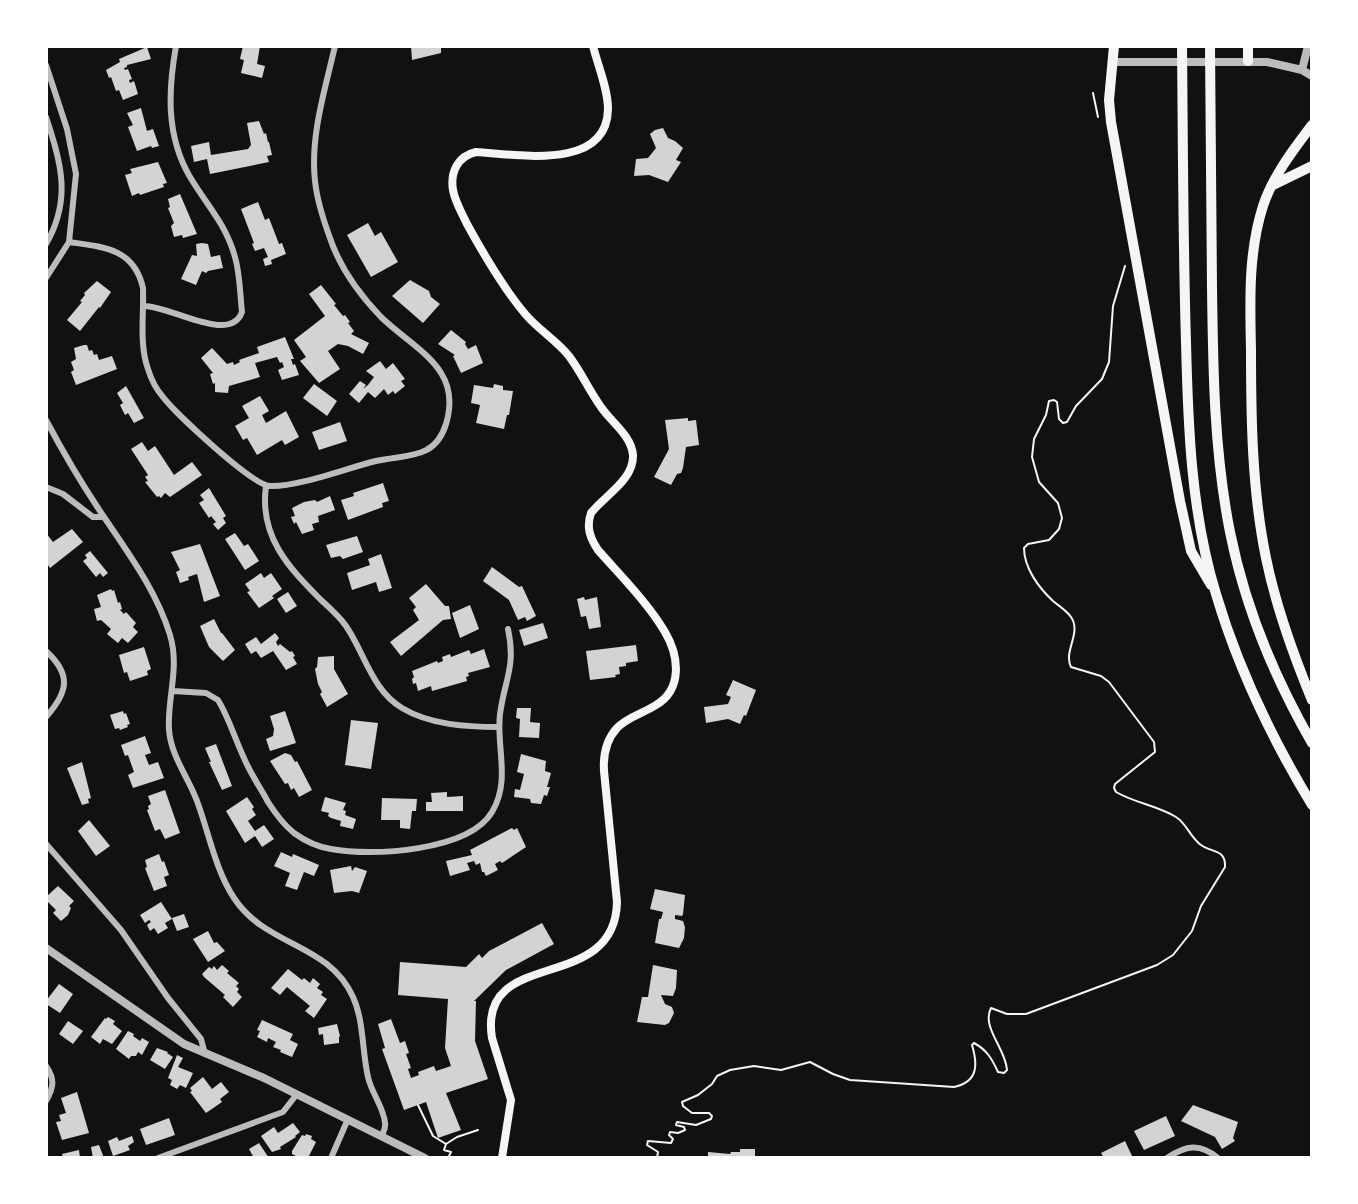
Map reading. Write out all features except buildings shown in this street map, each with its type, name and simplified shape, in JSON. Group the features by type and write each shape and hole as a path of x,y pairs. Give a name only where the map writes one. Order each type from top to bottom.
{"highway":[{"path":"1114,46 1109,109 1169,448 1191,551 1216,594"},
{"path":"1182,46 1187,393 1193,470 1200,520 1216,594 1254,695 1311,805"},
{"path":"1210,46 1214,381 1223,488 1235,556 1256,624 1289,704 1311,743"},
{"path":"1248,46 1248,61"},
{"path":"1311,124 1283,164 1264,204 1255,235 1250,300 1253,456 1266,558 1286,633 1311,700"},
{"path":"1273,186 1311,166"}],"main road":[{"path":"502,1158 511,1100 492,1038 492,1011 501,995 512,985 586,956 609,937 615,921 617,902 604,771 605,751 617,727 662,701 671,692 676,680 674,656 666,634 598,550 590,535 591,513 627,476 630,470 633,456 628,442 600,406 571,359 518,306 484,256 453,191 455,168 464,156 469,154 476,152 545,156 569,154 588,145 600,134 606,122 607,103 593,46"}],"street":[{"path":"143,306 160,307 179,315 223,327 240,319 242,312 235,256 220,219 190,177 174,138 169,93 177,46"},
{"path":"69,242 110,250 129,260 141,279 144,353 149,373 158,391 171,408 239,469 266,486 290,484 351,467 429,451 439,440 446,425 450,407 449,389 438,367 395,330 365,299 341,264 330,240 316,191 314,160 317,126 335,46"},
{"path":"1302,70 1308,46"},
{"path":"1112,62 1248,61 1280,64 1302,70 1311,76"},
{"path":"46,65 67,129 76,174 69,242 46,278"},
{"path":"46,117 58,153 62,177 58,218 46,244"},
{"path":"46,420 104,517 136,563 164,618 174,648 175,675 169,724 170,739 177,760 198,803 222,876 238,904 254,922 328,964 347,985 354,998 358,1014 368,1078 385,1124 382,1137"},
{"path":"266,486 266,515 283,559 292,571 343,621 378,686 388,698 413,714 428,719 459,725 499,727"},
{"path":"46,487 63,494 93,517 104,517"},
{"path":"173,691 206,693 218,700 248,768 282,820 299,837 332,849 371,852 437,843 472,831 492,812 500,792 502,770 500,714 512,657 507,629"},
{"path":"46,651 58,664 65,684 62,696 46,717"},
{"path":"46,844 121,930 168,998 201,1039 205,1054"},
{"path":"46,948 171,1035 205,1054 255,1073 420,1156"},
{"path":"46,1066 54,1081 46,1101"},
{"path":"158,1158 175,1155 284,1112 297,1094"},
{"path":"331,1158 348,1119"},
{"path":"1167,1158 1178,1150 1192,1147 1207,1149 1218,1158"}],"path":[{"path":"657,1158 658,1152 649,1148 648,1141 671,1143 673,1139 669,1135 670,1132 685,1130 684,1127 676,1125 677,1122 696,1125 711,1119 712,1116 709,1113 692,1113 683,1106 682,1102 698,1095 717,1076 730,1070 754,1066 781,1070 810,1062 832,1074 850,1080 956,1087 968,1081 975,1072 973,1043 986,1051 999,1073 1004,1073 1007,1070 1002,1050 993,1037 988,1016 991,1008 1007,1014 1026,1014 1157,965 1173,955 1192,931 1201,906 1225,867 1225,860 1222,854 1198,843 1181,821 1174,816 1116,792 1115,784 1153,754 1155,745 1153,739 1115,688 1101,676 1071,668 1068,660 1074,634 1072,620 1039,586 1024,554 1024,548 1028,544 1045,542 1056,533 1062,515 1057,500 1041,485 1036,475 1032,457 1036,431 1046,415 1049,400 1057,402 1059,419 1063,423 1067,422 1076,406 1102,379 1111,356 1111,324 1121,277 1126,265 1137,263"},
{"path":"418,1105 433,1136 447,1144"},
{"path":"448,1158 450,1152 444,1149 447,1144 457,1137 478,1130"}]}
